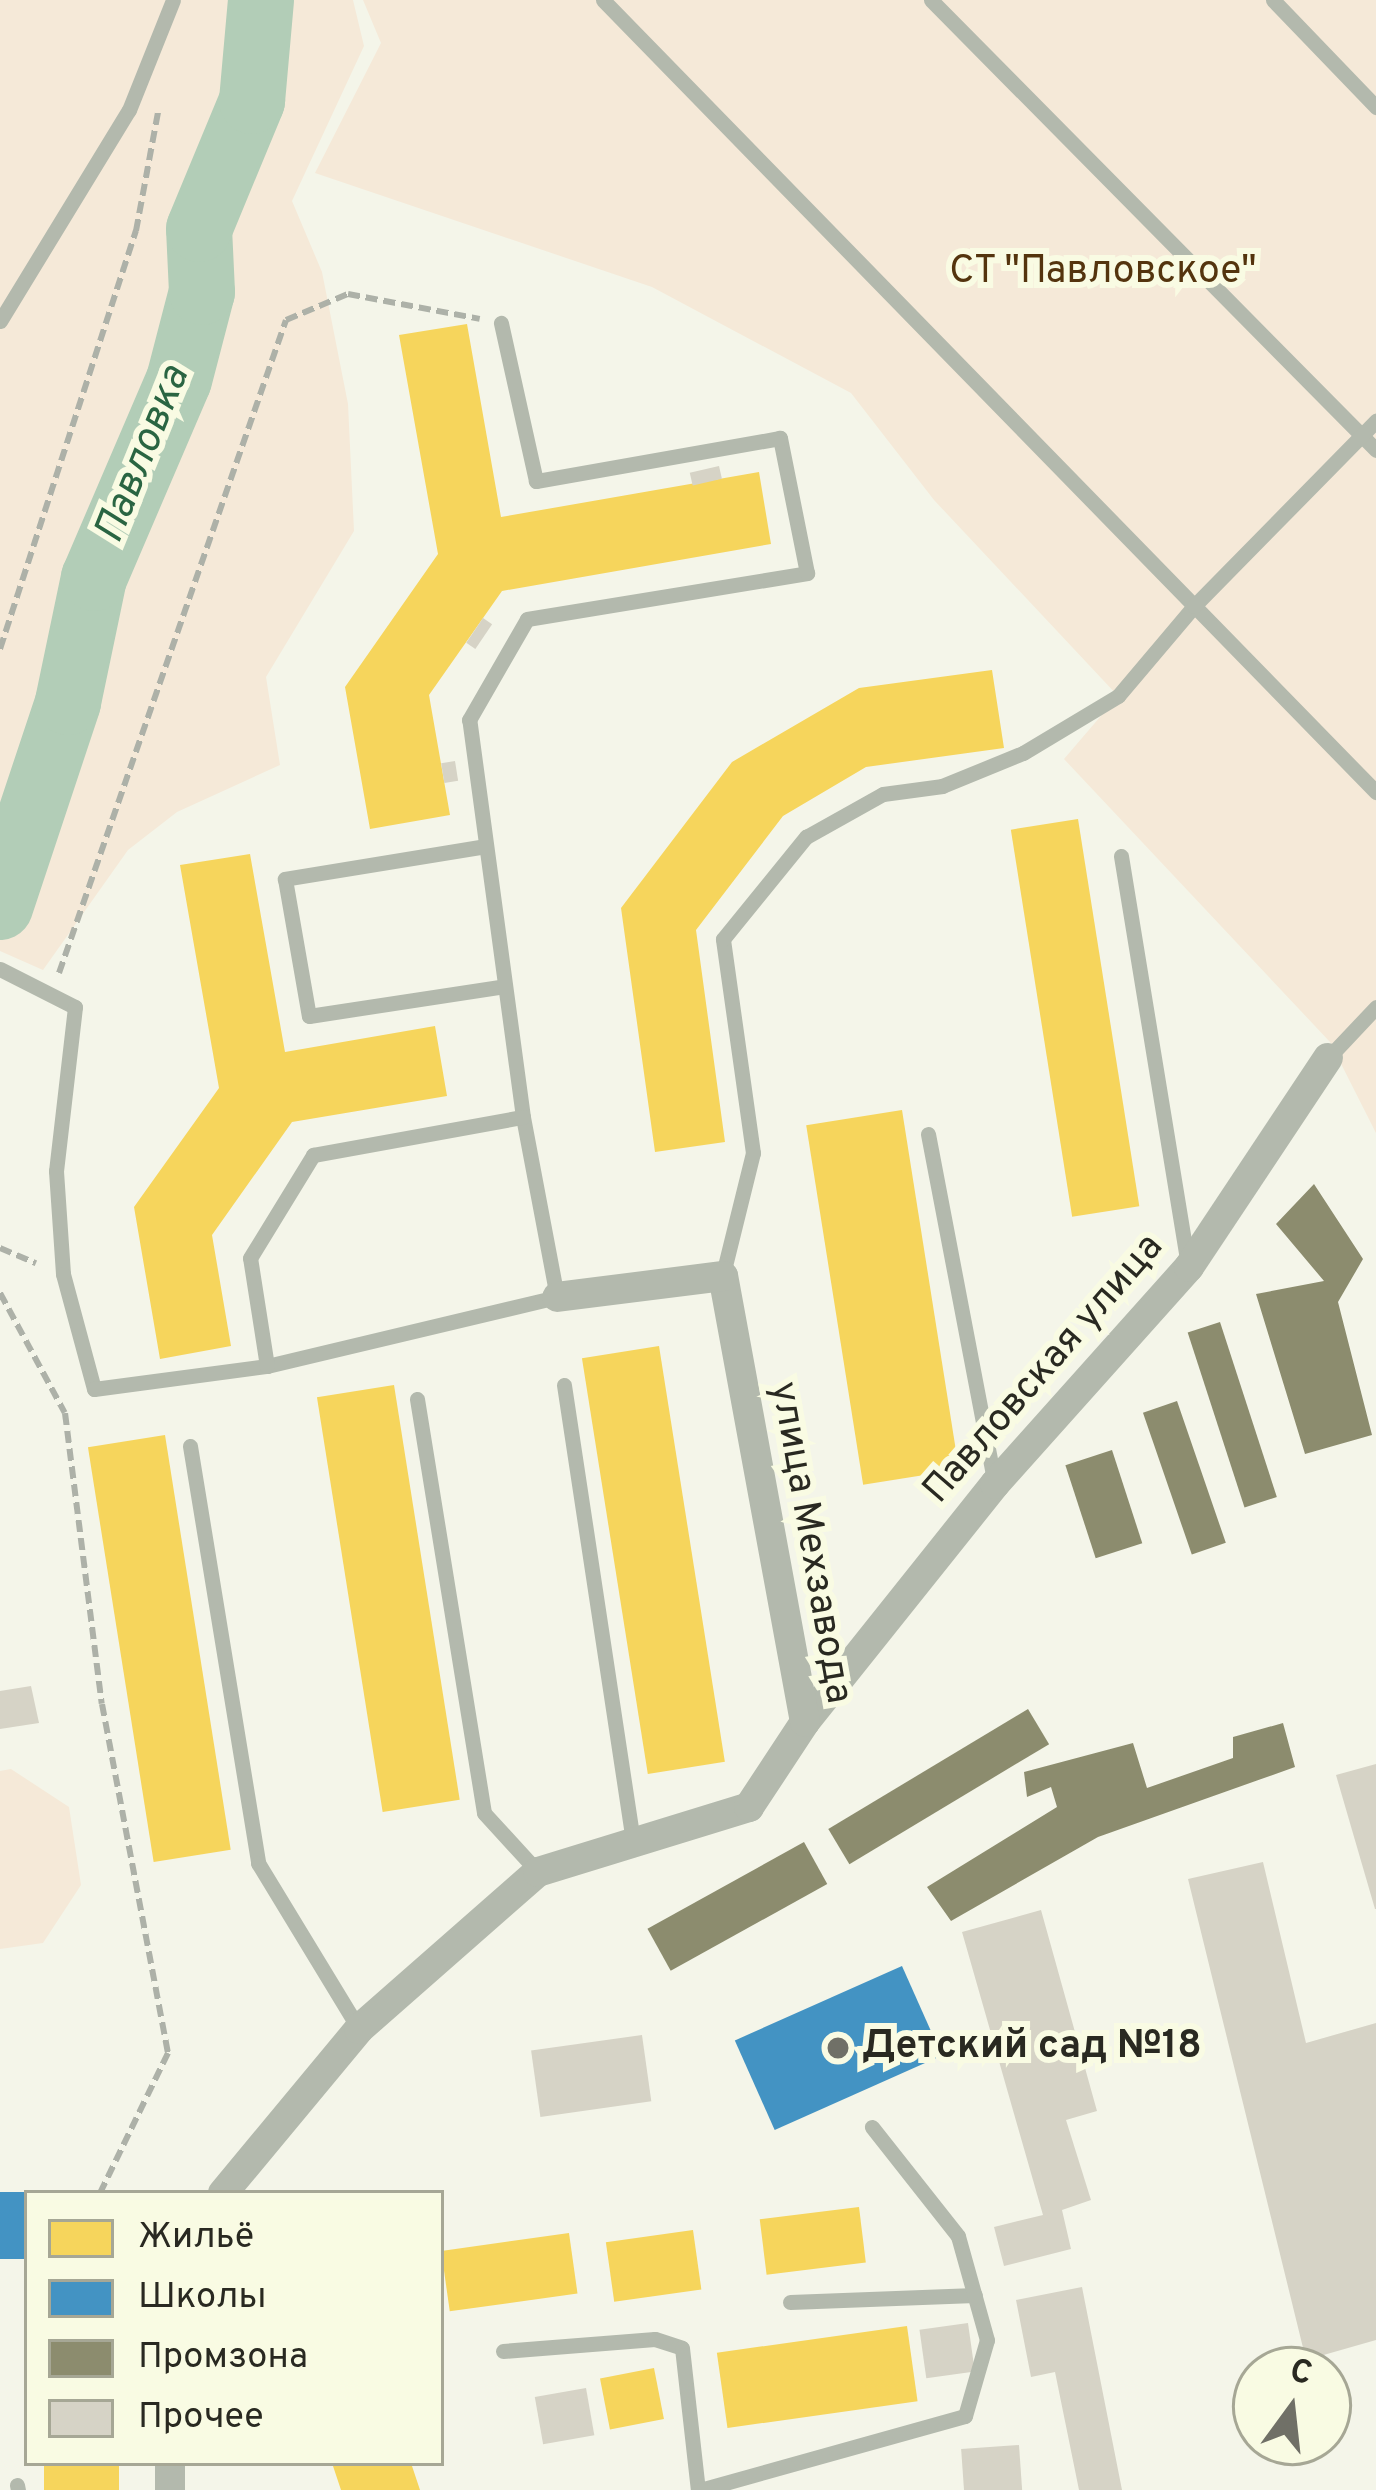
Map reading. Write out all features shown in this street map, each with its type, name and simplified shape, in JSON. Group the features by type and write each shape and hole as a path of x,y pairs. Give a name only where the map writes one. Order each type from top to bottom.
{"street":[{"name":"Павловская улица","path":"806,1722 995,1484 1189,1268 1328,1058"},
{"path":"557,1297 723,1277"},
{"name":"улица Мехзавода","path":"225,2190 358,2030 538,1872 748,1808 806,1722 723,1277"}],"lane":[{"path":"0,321 130,110 173,0"},
{"path":"603,0 1376,792"},
{"path":"931,0 1376,450"},
{"path":"1273,0 1376,107"},
{"path":"0,969 75,1007 56,1171 63,1274 94,1389 267,1366 557,1297 523,1117 469,721 527,619 807,573 780,438 536,481 501,323"},
{"path":"723,1277 753,1153 723,939 806,837 883,794 942,786 1042,742 1118,696 1194,607 1376,422"},
{"path":"486,846 285,879 309,1016 505,986"},
{"path":"1121,856 1189,1268"},
{"path":"1328,1058 1376,1007"},
{"path":"267,1366 250,1258 313,1155 523,1117"},
{"path":"928,1134 995,1484"},
{"path":"564,1385 633,1843"},
{"path":"417,1399 484,1813 538,1872"},
{"path":"190,1446 258,1863 358,2030"},
{"path":"503,2350 655,2338 682,2348 699,2490 965,2416 987,2340 958,2236 872,2127"},
{"path":"790,2302 974,2296"}],"path":[{"path":"0,649 136,231 162,92"},
{"path":"48,990 286,320 348,294 501,323"},
{"path":"0,1248 63,1274"},
{"path":"0,1293 65,1413 102,1704 168,2053 101,2190"}],"green space":[{"path":"0,0 353,0 364,46 292,201 322,272 348,404 354,531 266,677 280,765 177,812 128,850 43,970 0,951"},
{"name":"СТ \"Павловское\"","path":"363,0 1376,0 1376,1133 1330,1042 1064,759 1118,696 934,500 851,393 652,287 315,173 381,43"},
{"path":"11,1769 69,1807 81,1885 43,1943 0,1949 0,1771"}],"building: Жильё":[{"path":"467,324 501,517 759,472 771,544 502,591 429,695 450,815 370,829 345,687 438,554 399,335"},
{"path":"992,670 1004,748 866,767 783,816 696,930 725,1142 655,1152 621,908 732,762 859,688"},
{"path":"1078,819 1139,1206 1072,1217 1011,830"},
{"path":"250,854 285,1052 435,1026 447,1096 292,1122 212,1235 231,1346 160,1359 134,1207 219,1088 180,865"},
{"path":"902,1110 959,1470 863,1485 806,1125"},
{"path":"659,1346 725,1762 648,1774 582,1358"},
{"path":"394,1385 460,1800 383,1812 317,1397"},
{"path":"165,1435 231,1850 154,1862 88,1447"},
{"path":"859,2207 866,2263 767,2275 760,2219"},
{"path":"693,2230 701,2289 614,2302 606,2242"},
{"path":"569,2233 577,2293 450,2311 444,2251"},
{"path":"907,2326 918,2401 727,2428 717,2353"},
{"path":"654,2368 664,2419 610,2430 600,2378"},
{"path":"44,2466 119,2466 119,2490 44,2490"},
{"path":"333,2466 412,2466 420,2490 341,2490"}],"building: Школы":[{"name":"Детский сад №18","path":"902,1966 942,2056 775,2130 735,2040"},
{"path":"0,2192 24,2192 24,2259 0,2259"}],"building: Промзона":[{"path":"1314,1184 1363,1259 1338,1302 1372,1435 1305,1454 1256,1294 1324,1281 1276,1224"},
{"path":"1220,1322 1277,1497 1245,1508 1188,1333"},
{"path":"1177,1401 1226,1543 1192,1555 1143,1413"},
{"path":"1112,1450 1142,1543 1096,1558 1065,1465"},
{"path":"1028,1709 1049,1744 849,1864 828,1829"},
{"path":"1283,1723 1295,1767 1098,1837 951,1921 927,1887 1057,1807 1051,1787 1027,1797 1024,1772 1133,1743 1147,1788 1233,1758 1233,1737"},
{"path":"804,1842 827,1884 671,1971 647,1929"}],"building: Прочее":[{"path":"719,466 722,479 693,485 690,473"},
{"path":"483,618 492,624 475,649 466,643"},
{"path":"455,761 458,781 444,783 441,763"},
{"path":"31,1686 39,1723 0,1729 0,1691"},
{"path":"1376,1764 1376,1909 1375,1909 1336,1775"},
{"path":"1263,1862 1306,2043 1376,2023 1376,2340 1352,2347 1303,2346 1188,1879"},
{"path":"1041,1910 1097,2111 1066,2120 1091,2200 1062,2210 1071,2249 1004,2266 994,2227 1043,2215 962,1932"},
{"path":"642,2035 651,2101 540,2117 531,2051"},
{"path":"1082,2287 1122,2490 1079,2490 1055,2372 1031,2377 1016,2300"},
{"path":"968,2323 975,2372 926,2378 919,2330"},
{"path":"586,2388 594,2435 543,2444 535,2397"},
{"path":"1019,2445 1022,2490 964,2490 961,2449"}],"waterway":[{"name":"Павловка","path":"0,907 68,702 94,578 179,380 202,292 199,229 252,101 261,0"}],"place":[{"name":"Детский сад №18","path":"838,2048"}]}
